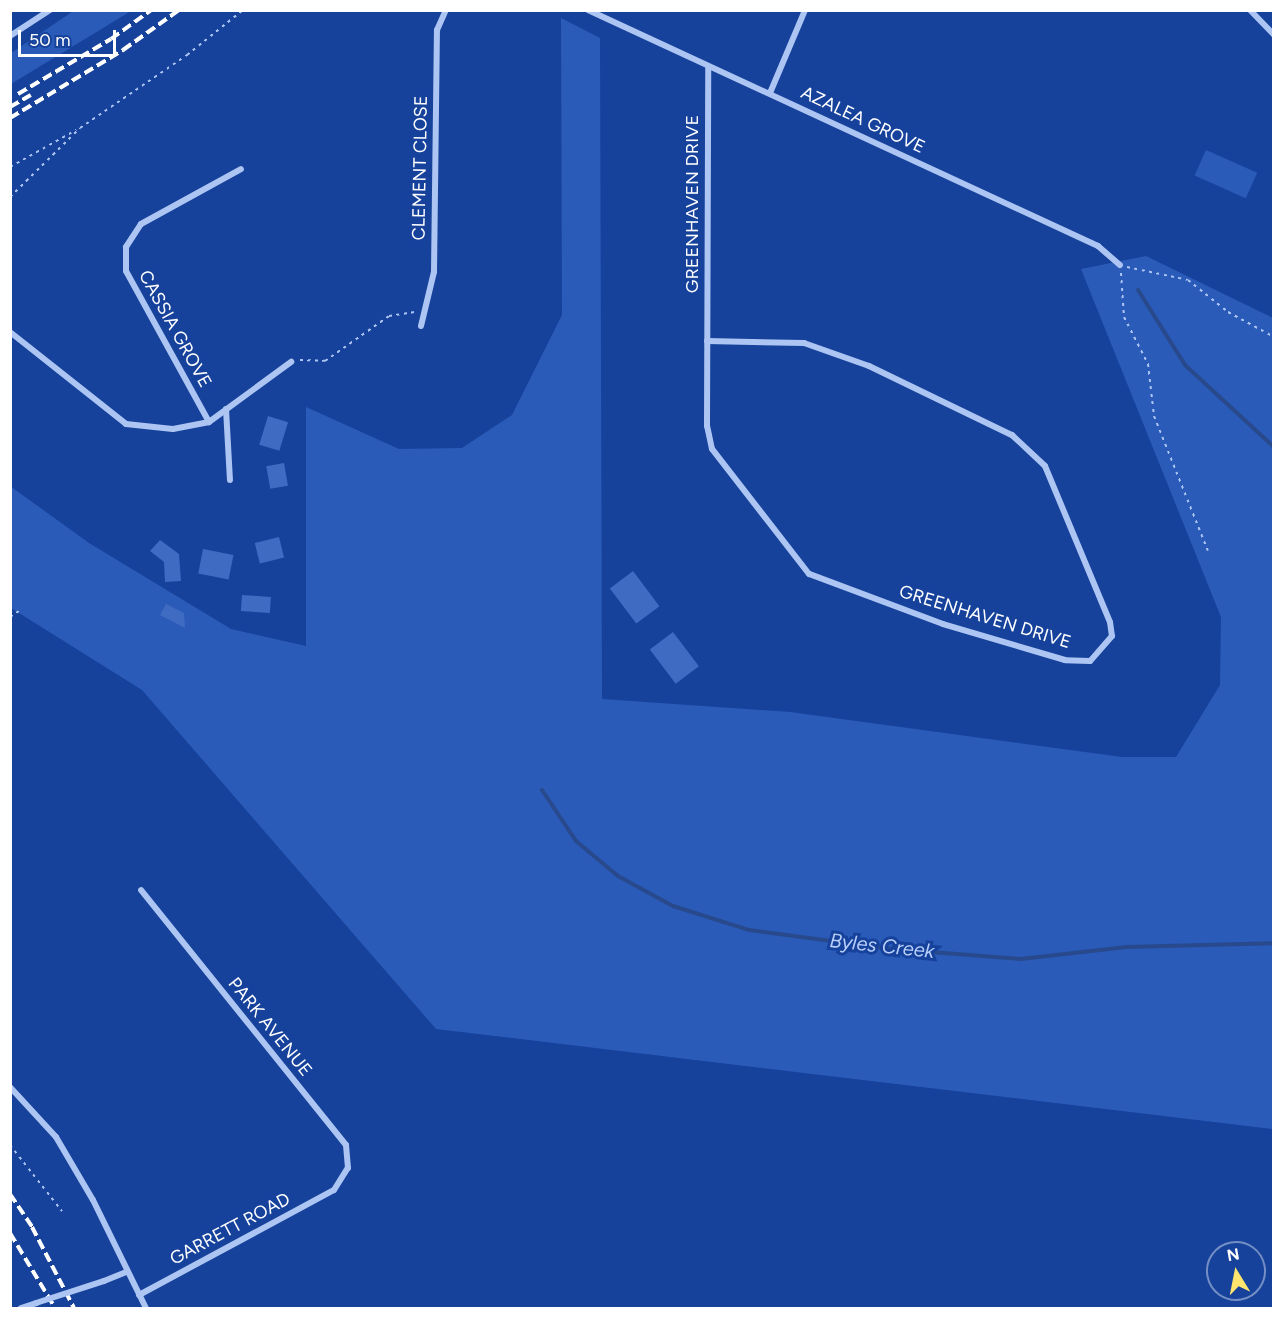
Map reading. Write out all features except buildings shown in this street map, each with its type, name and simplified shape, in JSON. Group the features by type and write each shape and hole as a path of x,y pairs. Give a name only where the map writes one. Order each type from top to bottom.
{"street":[{"path":"10,36 50,10"},
{"name":"CLEMENT CLOSE","path":"421,326 434,272 436,30 446,10"},
{"name":"AZALEA GROVE","path":"588,10 1098,246 1120,265"},
{"path":"770,93 805,10"},
{"path":"1250,10 1274,34"},
{"name":"GREENHAVEN DRIVE","path":"707,342 804,343 869,366 1012,435 1046,466 1110,621 1112,636 1090,662 1065,660 943,624 809,574 712,449 707,426 707,342 708,67"},
{"name":"CASSIA GROVE","path":"209,422 126,271 126,247 141,224 241,169"},
{"path":"10,332 126,424 173,429 209,422 291,362"},
{"path":"226,409 230,480"},
{"name":"PARK AVENUE","path":"141,890 346,1145 348,1168 334,1190"},
{"path":"10,1087 56,1137 93,1200 126,1272 146,1308"},
{"name":"GARRETT ROAD","path":"139,1295 334,1190"},
{"path":"21,1308 126,1272"}],"path":[{"path":"10,167 80,128 187,55 243,10"},
{"path":"10,197 80,128"},
{"path":"1208,551 1154,416 1148,364 1124,317 1120,265 1188,280 1228,312 1274,337"},
{"path":"291,362 325,361 389,316 425,310"},
{"path":"10,617 19,611"},
{"path":"10,1145 62,1211"}],"shaded area":[{"path":"75,10 131,11 11,84 11,53"},
{"path":"561,18 600,38 602,699 790,712 1122,757 1176,757 1220,685 1221,617 1081,269 1146,256 1273,318 1273,1129 436,1029 142,690 11,608 10,486 89,543 231,629 306,646 306,407 399,449 462,448 512,415 562,315"},
{"path":"1206,150 1257,173 1246,198 1195,176"}],"waterway":[{"path":"1138,290 1185,365 1274,447"},
{"name":"Byles Creek","path":"542,790 576,841 618,876 673,906 749,930 892,949 1021,959 1126,947 1274,943"}],"railway":[{"path":"18,94 111,39 151,10"},
{"path":"10,118 123,50 179,10"},
{"path":"10,107 31,95"},
{"path":"10,1194 32,1227 74,1308"},
{"path":"10,1233 55,1308"}]}
